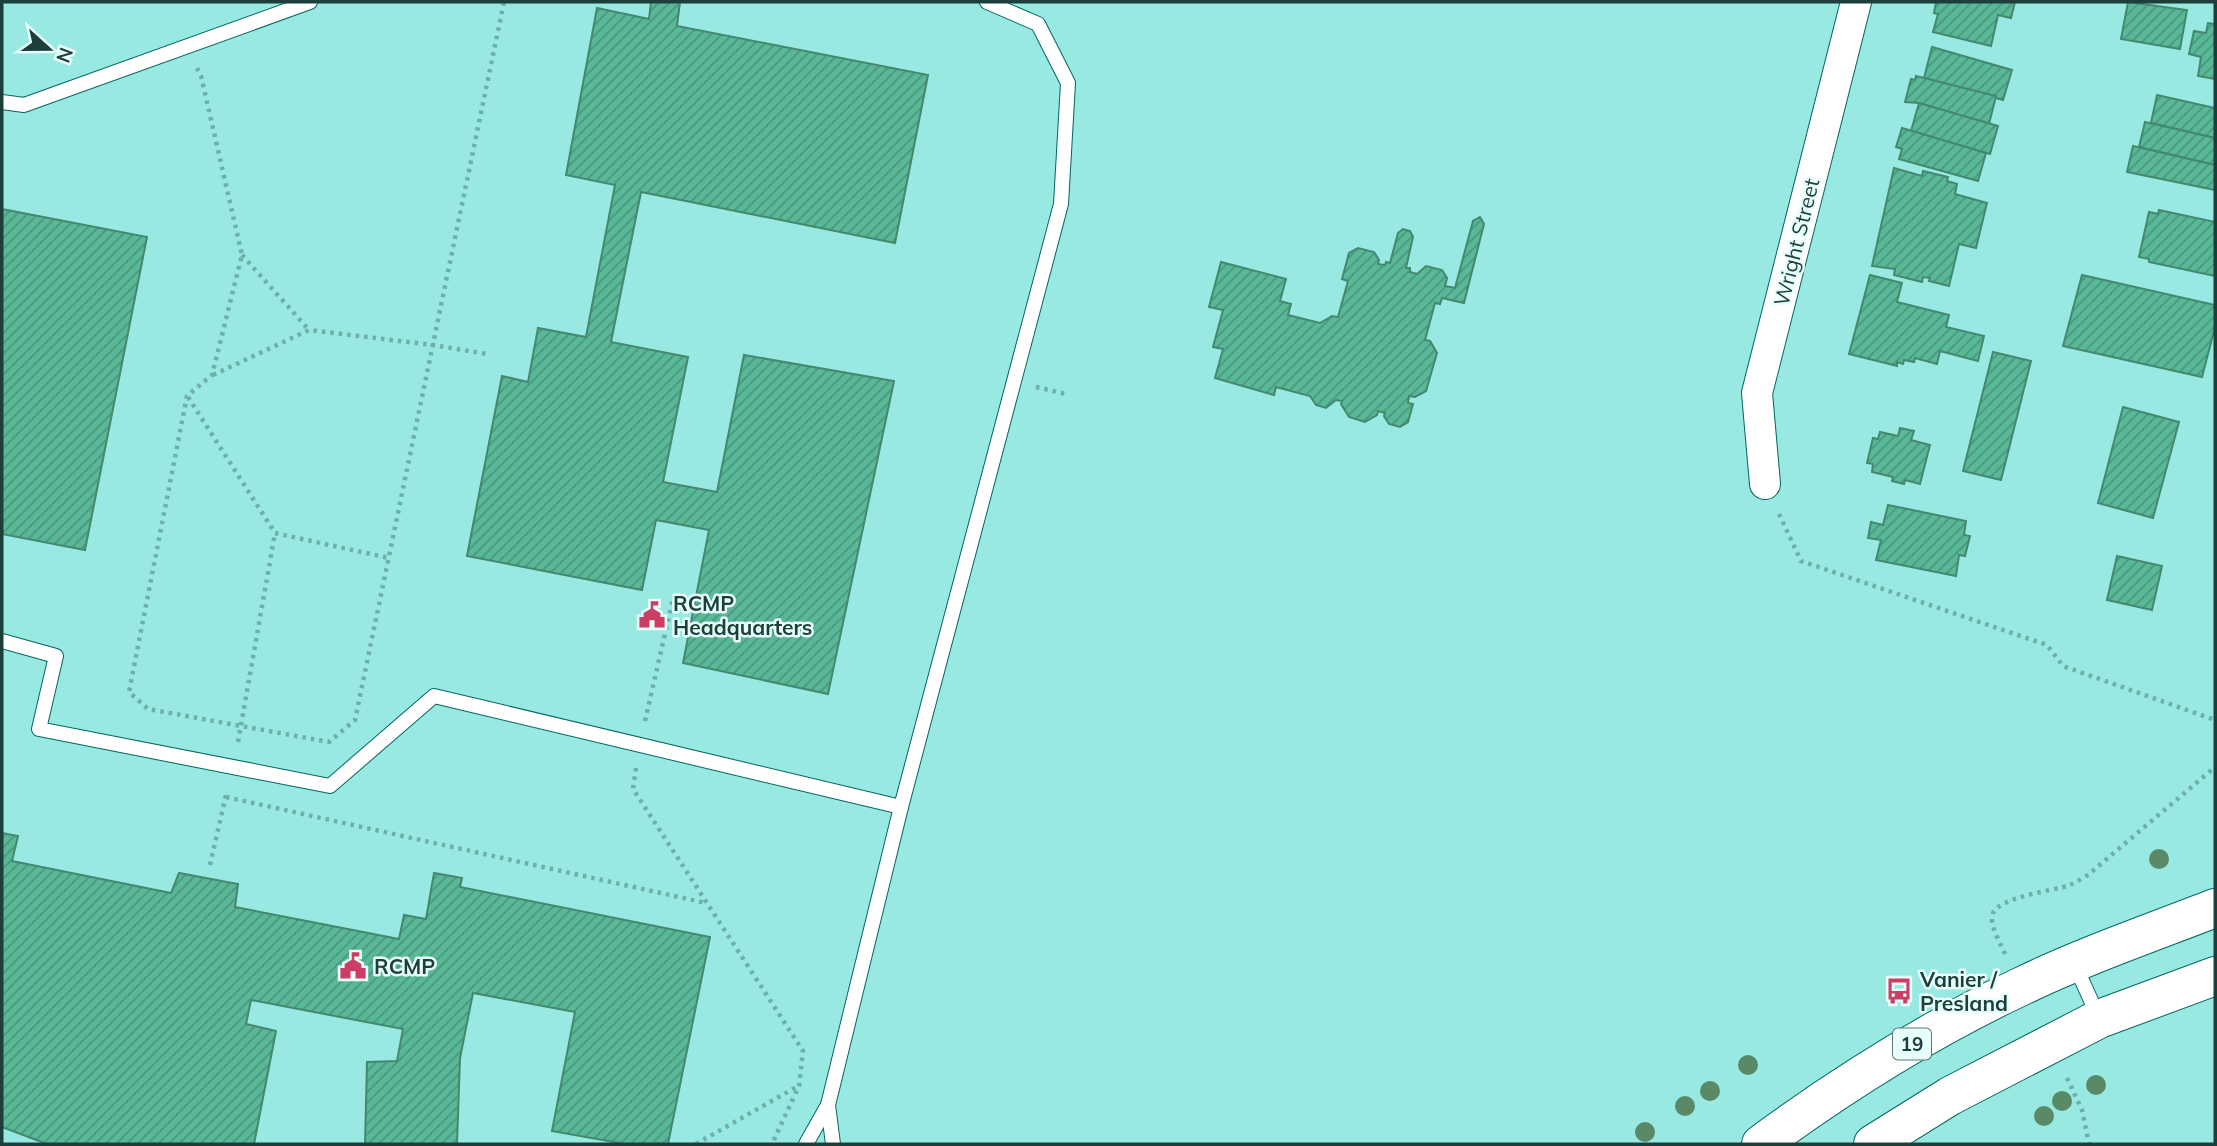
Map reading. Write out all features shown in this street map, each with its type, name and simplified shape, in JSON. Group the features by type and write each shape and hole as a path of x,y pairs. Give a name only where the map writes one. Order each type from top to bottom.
{"main road":[{"name":"19","path":"1761,1144 1879,1062 1938,1028 2074,963 2215,908"},
{"path":"1873,1144 1950,1096 2099,1019 2215,976"}],"street":[{"name":"Wright Street","path":"1765,484 1757,393 1856,2"}],"lane":[{"path":"2,102 24,105 310,2"},
{"path":"806,1144 828,1105 901,807 1061,204 1068,83 1038,24 987,2"},
{"path":"2,642 56,656 39,729 330,786 434,696 901,807"},
{"path":"2074,963 2099,1019"},
{"path":"828,1105 833,1144"}],"path":[{"path":"487,354 433,345 309,330 212,375 187,397 129,692 148,709 329,741 355,720 389,558 433,345 504,2"},
{"path":"183,47 201,76 242,255 212,375"},
{"path":"242,255 309,330"},
{"path":"187,397 275,533 233,767 210,865"},
{"path":"1765,484 1801,561 2047,645 2063,666 2215,720"},
{"path":"275,533 389,558"},
{"path":"673,599 640,745 633,789 803,1051 799,1086 772,1144"},
{"path":"2002,946 1992,920 1993,912 2012,900 2070,884 2089,874 2215,767"},
{"path":"226,797 707,903"},
{"path":"696,1144 799,1086"},
{"path":"2082,1110 2089,1144"}],"building":[{"path":"651,2 680,2 677,26 928,75 895,243 641,192 611,342 688,357 663,482 717,492 744,355 894,381 828,694 683,663 709,530 656,520 642,590 467,556 502,376 528,382 538,328 586,337 615,185 566,175 597,8 649,19"},
{"path":"1936,2 2015,2 2011,18 1998,15 1991,46 1933,32 1938,14 1934,13"},
{"path":"2128,2 2187,10 2180,49 2121,39"},
{"path":"2208,23 2215,24 2215,79 2198,76 2201,57 2189,54 2194,31 2206,33"},
{"path":"1932,47 2012,70 2003,100 1924,78"},
{"path":"1916,76 1996,96 1989,124 1919,103 1905,102 1911,79 1915,80"},
{"path":"2157,95 2215,108 2215,138 2151,123"},
{"path":"1919,103 1998,126 1990,154 1911,131"},
{"path":"2145,122 2215,138 2215,165 2139,147"},
{"path":"1902,128 1986,153 1978,181 1899,159 1902,149 1896,147"},
{"path":"2133,146 2215,165 2215,190 2127,172"},
{"path":"1894,168 1922,176 1923,171 1948,177 1947,181 1957,184 1955,194 1987,203 1976,248 1959,244 1949,286 1929,281 1930,278 1923,277 1922,282 1894,275 1895,269 1872,266"},
{"path":"2,209 147,237 85,550 2,534"},
{"path":"2159,210 2215,222 2215,276 2149,262 2149,259 2139,257 2149,212 2158,214"},
{"path":"1480,217 1484,224 1464,303 1442,298 1440,304 1435,303 1425,340 1430,341 1437,353 1426,391 1415,397 1409,396 1408,403 1413,404 1408,422 1400,427 1389,424 1385,413 1378,411 1377,415 1365,422 1349,417 1341,404 1342,401 1336,400 1326,408 1316,405 1310,396 1276,387 1274,395 1215,378 1223,349 1213,347 1223,310 1209,307 1221,262 1286,279 1280,301 1291,304 1288,315 1320,323 1332,316 1338,317 1348,281 1342,279 1349,253 1358,248 1374,252 1379,260 1378,264 1390,263 1398,233 1403,229 1410,231 1413,237 1406,268 1417,274 1426,266 1442,270 1447,278 1445,286 1455,288 1473,221"},
{"path":"1870,275 1902,283 1897,302 1949,315 1946,327 1984,336 1978,361 1940,351 1937,364 1915,358 1914,362 1897,362 1897,366 1849,354"},
{"path":"2082,275 2215,305 2215,327 2202,377 2063,346"},
{"path":"1993,352 2031,361 2001,480 1963,471"},
{"path":"2123,407 2179,422 2153,518 2098,503"},
{"path":"1900,428 1914,431 1911,440 1930,445 1920,484 1905,480 1904,484 1892,481 1893,477 1872,472 1873,464 1867,463 1873,438 1878,439 1880,432 1898,436"},
{"path":"1888,505 1966,521 1964,535 1970,536 1965,556 1959,555 1956,576 1876,560 1881,540 1868,538 1871,522 1883,525"},
{"path":"2117,556 2162,566 2152,610 2107,600"},
{"name":"RCMP","path":"2,833 18,836 12,861 171,893 179,873 238,884 235,907 399,939 404,915 426,919 434,873 462,878 460,887 710,937 668,1144 625,1144 552,1131 575,1012 473,993 460,1058 457,1144 365,1144 367,1062 397,1061 403,1029 251,1000 246,1024 276,1031 254,1144 47,1144 2,1127"}],"place":[{"name":"RCMP Headquarters","path":"652,615"},
{"name":"RCMP","path":"353,966"},
{"name":"Vanier / Presland","path":"1899,991"}]}
